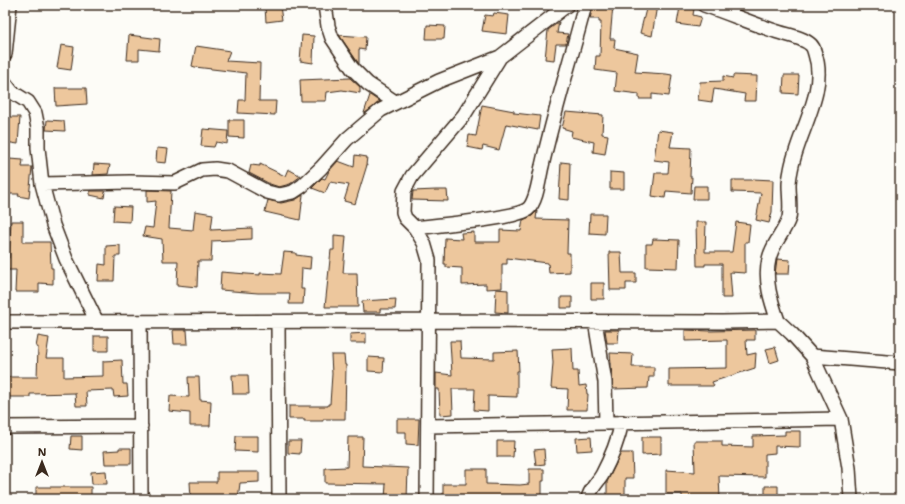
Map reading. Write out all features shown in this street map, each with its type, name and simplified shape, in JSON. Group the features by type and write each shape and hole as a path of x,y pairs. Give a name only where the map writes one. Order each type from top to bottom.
{"street":[{"path":"5,54 10,5"},
{"path":"325,5 328,26 332,38 352,68 368,84 395,102"},
{"path":"42,184 130,182 175,183 202,170 215,169 228,171 267,192 279,195 293,192 302,186 321,168 347,139 382,110 395,102 439,81 500,57 567,5"},
{"path":"415,228 492,218 521,212 528,209 534,200 585,5"},
{"path":"704,5 805,41 813,46 818,61 819,76 791,168 788,183 789,217 769,258 767,277 770,299 778,321 812,356 841,419 849,468 851,499"},
{"path":"427,499 429,260 424,243 415,228 405,218 403,212 404,191 412,176 464,115 500,57"},
{"path":"5,83 12,92 28,102 35,113 38,128 38,148 42,184 53,225 66,259 97,322"},
{"path":"595,321 606,382 606,422"},
{"path":"5,322 778,321"},
{"path":"140,322 141,499"},
{"path":"278,322 279,499"},
{"path":"812,356 900,363"},
{"path":"428,426 841,419"},
{"path":"588,499 619,439 622,422"},
{"path":"5,427 141,426"}],"building":[{"path":"593,5 613,5 610,39 615,39 614,48 638,53 635,72 672,75 669,96 652,94 652,99 639,99 639,94 615,91 617,73 595,70 596,56 600,56 601,22 599,22 599,19 590,19"},
{"path":"647,5 657,5 652,36 640,33"},
{"path":"280,6 282,20 266,22 265,7"},
{"path":"680,7 694,9 693,15 701,17 698,27 677,24"},
{"path":"494,13 509,15 507,34 482,31 485,15 493,16"},
{"path":"559,22 557,33 568,34 566,44 556,44 554,60 545,59 548,30"},
{"path":"427,25 445,26 444,39 426,39"},
{"path":"129,35 160,39 159,51 139,49 139,60 127,60"},
{"path":"302,35 314,36 313,63 300,61"},
{"path":"339,35 366,37 365,50 359,49 359,64"},
{"path":"61,45 74,47 71,70 57,68"},
{"path":"196,46 230,51 226,61 260,63 259,101 276,101 275,115 238,113 239,100 245,100 246,73 192,66"},
{"path":"733,75 757,76 756,101 744,101 745,94 714,89 712,102 698,100 700,82 723,81 723,76 733,78"},
{"path":"784,75 799,75 798,94 783,93"},
{"path":"350,78 360,87 360,93 342,90 327,92 326,101 301,101 300,80"},
{"path":"55,88 86,88 87,104 56,106"},
{"path":"370,95 380,102 364,113"},
{"path":"482,105 514,111 514,113 540,116 538,130 506,124 499,150 483,146 482,150 467,147 469,135 476,136"},
{"path":"566,112 603,115 602,134 608,135 605,154 593,152 594,142 571,137 572,131 562,128"},
{"path":"9,117 20,117 18,144 5,142 5,126 9,125"},
{"path":"47,120 64,121 65,131 46,130"},
{"path":"229,120 244,120 244,138 229,137"},
{"path":"203,129 228,131 227,144 216,142 214,147 201,146"},
{"path":"658,130 673,132 670,147 691,148 691,193 666,191 665,198 652,196 655,173 668,173 669,162 654,160"},
{"path":"157,148 168,149 166,163 156,162"},
{"path":"355,155 367,157 367,165 355,204 344,201 349,185 330,182 325,193 312,188 322,178 325,179 329,171 338,161 354,167"},
{"path":"9,159 23,160 22,167 32,167 29,198 18,196 19,194 5,194 5,180 7,180"},
{"path":"561,162 570,163 569,200 559,199"},
{"path":"94,164 110,165 108,174 93,175"},
{"path":"260,164 285,176 288,169 301,176 290,184 279,187 249,173 251,165 260,166"},
{"path":"610,172 624,173 624,189 610,189"},
{"path":"732,180 773,180 772,212 769,223 756,220 761,193 732,192"},
{"path":"694,186 707,186 707,199 693,199"},
{"path":"147,190 171,191 169,228 193,230 195,211 213,214 211,230 252,228 252,239 212,241 211,261 198,261 197,287 177,285 178,261 163,261 162,239 143,236 145,227 153,228 156,201 147,202"},
{"path":"447,190 448,201 412,200 413,191"},
{"path":"90,191 105,191 104,198 90,195"},
{"path":"303,195 300,220 265,212 268,200 281,203 295,200"},
{"path":"114,206 131,207 130,222 113,221"},
{"path":"537,211 536,219 568,220 567,253 570,253 570,272 549,273 548,263 507,258 507,264 502,264 502,288 486,289 486,284 462,285 462,268 446,267 446,264 444,264 445,238 462,239 461,233 474,232 474,242 500,242 500,230 521,231 523,220 532,216"},
{"path":"590,214 606,214 605,234 589,233"},
{"path":"11,221 23,221 23,242 50,242 53,284 39,283 39,292 15,292 16,270 5,270 5,259 9,258"},
{"path":"696,222 706,222 705,252 732,252 736,222 750,224 748,242 745,242 745,273 730,272 732,298 722,298 722,264 705,264 705,266 697,266"},
{"path":"334,235 346,236 343,273 357,273 358,307 325,307 331,250 334,250"},
{"path":"653,239 679,240 678,268 646,267 646,244 652,244"},
{"path":"120,245 120,256 115,256 114,281 98,281 99,264 106,265 106,246"},
{"path":"284,252 296,253 296,255 311,257 310,269 302,268 301,289 304,289 303,304 289,304 290,293 258,293 220,290 221,272 260,275 260,273 281,274"},
{"path":"609,252 621,252 622,273 636,273 636,283 626,283 626,290 610,290"},
{"path":"777,259 790,260 789,274 775,274"},
{"path":"591,283 604,283 604,299 591,299"},
{"path":"496,289 508,290 508,313 495,312"},
{"path":"561,297 572,297 572,308 561,308"},
{"path":"396,299 395,309 380,309 380,312 363,312 362,301"},
{"path":"173,330 187,330 188,344 174,344"},
{"path":"605,330 619,330 618,343 607,343"},
{"path":"685,330 755,330 755,340 746,340 747,355 756,353 755,368 712,382 714,386 669,386 669,369 727,368 727,340 685,341"},
{"path":"366,333 366,343 350,343 350,334"},
{"path":"38,336 49,338 46,358 64,358 64,377 103,376 103,361 122,360 123,384 127,384 128,396 114,397 113,390 86,391 87,406 76,406 75,393 30,394 30,397 9,397 9,394 5,394 5,377 37,377 38,347 36,347"},
{"path":"94,336 108,336 108,351 94,351"},
{"path":"450,341 460,341 461,358 494,359 494,352 518,351 519,371 517,371 517,397 488,396 488,411 474,410 475,389 452,389 453,414 440,415 439,389 436,389 436,373 452,375"},
{"path":"775,347 779,360 770,363 766,349"},
{"path":"572,348 573,371 578,371 579,386 586,385 588,394 587,410 567,410 568,389 551,388 553,363 552,349"},
{"path":"610,353 633,354 632,367 654,367 654,377 649,377 648,388 613,389"},
{"path":"331,355 344,355 346,365 345,419 304,421 304,419 289,419 289,406 328,406 328,404 330,404 332,374"},
{"path":"368,357 384,358 383,372 368,371"},
{"path":"232,375 248,375 249,394 233,394"},
{"path":"188,377 199,377 200,400 211,401 210,426 190,426 190,413 169,411 170,396 189,397"},
{"path":"397,419 419,419 418,445 406,444 406,432 397,432"},
{"path":"785,431 800,431 800,447 775,446 775,453 765,454 765,477 719,476 720,499 682,499 682,494 666,494 666,470 695,472 694,441 722,441 722,446 753,447 753,436 785,435"},
{"path":"71,436 82,436 82,450 70,449"},
{"path":"236,436 258,436 258,452 235,451"},
{"path":"348,437 363,437 362,466 408,468 407,499 385,499 386,484 325,483 325,468 347,467"},
{"path":"591,437 592,450 577,451 576,438"},
{"path":"642,437 661,437 661,454 642,455"},
{"path":"288,441 301,441 300,454 288,453"},
{"path":"497,441 514,441 513,457 497,457"},
{"path":"119,448 131,448 131,464 105,464 104,451 119,450"},
{"path":"544,449 545,464 536,465 534,450"},
{"path":"621,453 632,453 633,478 625,478 625,498 607,499 607,482"},
{"path":"466,469 486,469 486,484 520,485 529,484 529,469 544,469 542,499 443,498 443,484 466,484"},
{"path":"106,471 107,484 92,484 91,472"},
{"path":"217,472 259,472 259,482 240,483 238,499 191,499 190,482 217,482"},
{"path":"765,486 778,486 778,499 765,499"},
{"path":"36,487 91,487 91,499 36,499"}]}
